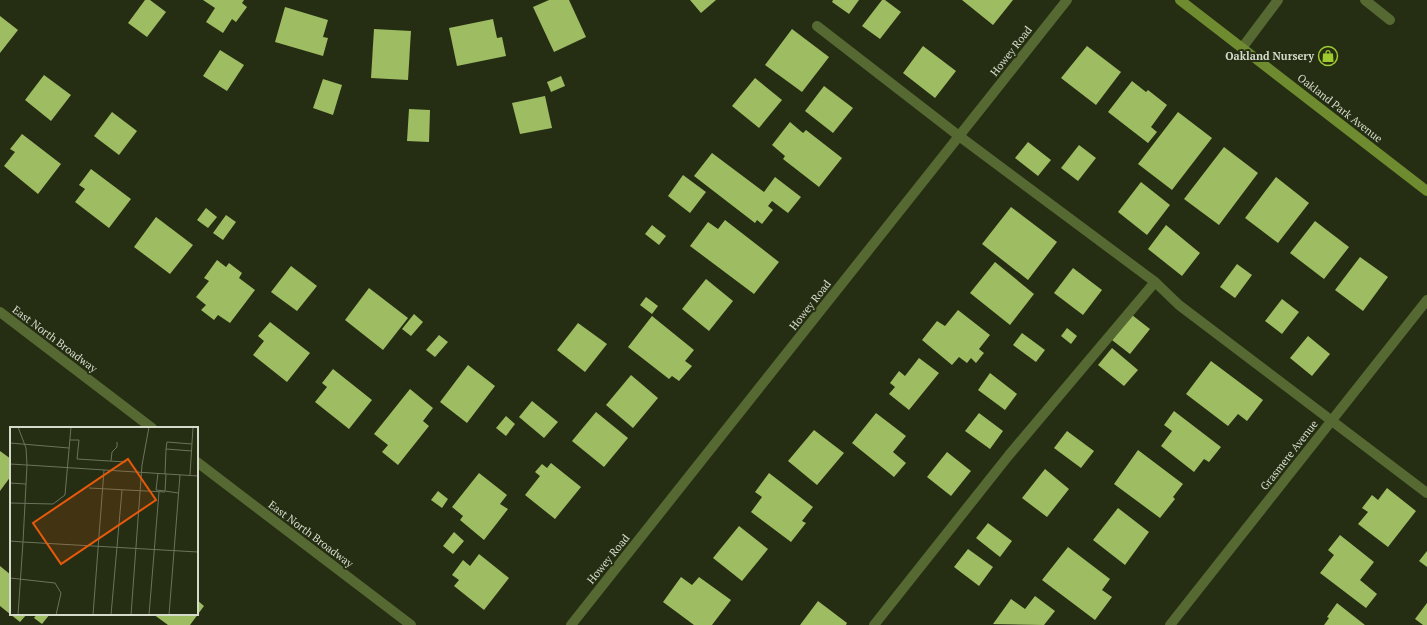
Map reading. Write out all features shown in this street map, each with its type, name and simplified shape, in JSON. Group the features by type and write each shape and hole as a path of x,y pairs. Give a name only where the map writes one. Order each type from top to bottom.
{"main road":[{"name":"Oakland Park Avenue","path":"1180,0 1427,191"}],"street":[{"name":"Howey Road","path":"570,625 1067,0"},
{"path":"1242,48 1278,0"},
{"path":"1365,0 1390,20"},
{"path":"816,26 959,136 1155,282 1179,305 1427,493"},
{"path":"874,625 1009,455 1155,282"},
{"name":"Grasmere Avenue","path":"1170,625 1427,300"},
{"name":"East North Broadway","path":"0,312 151,427"},
{"name":"East North Broadway","path":"198,463 411,625"}],"building":[{"path":"145,0 150,0 166,12 147,37 128,23"},
{"path":"203,0 244,0 242,3 247,7 236,22 232,19 223,33 206,22 215,8"},
{"path":"549,0 569,0 586,37 554,52 533,7"},
{"path":"690,0 716,0 701,13"},
{"path":"833,0 859,0 849,14 832,2"},
{"path":"882,0 885,0 901,12 880,39 862,26"},
{"path":"962,0 1013,0 993,25"},
{"path":"285,7 328,20 323,37 328,38 323,56 275,42"},
{"path":"0,16 18,30 0,53"},
{"path":"493,19 497,38 502,37 506,56 457,66 449,28"},
{"path":"374,29 411,31 408,80 371,78"},
{"path":"792,29 829,57 802,92 765,65"},
{"path":"923,46 956,71 935,98 903,73"},
{"path":"1087,46 1121,72 1096,105 1061,78"},
{"path":"220,50 244,65 227,91 203,76"},
{"path":"44,75 71,95 51,121 25,100"},
{"path":"561,76 565,86 551,92 547,82"},
{"path":"755,78 782,100 759,128 732,106"},
{"path":"323,79 342,85 333,115 313,108"},
{"path":"1132,81 1146,92 1148,90 1167,105 1151,127 1157,132 1148,143 1108,112"},
{"path":"824,86 853,108 833,133 805,111"},
{"path":"545,96 552,128 520,134 512,103"},
{"path":"409,109 430,110 429,142 407,141"},
{"path":"112,112 137,131 119,155 94,136"},
{"path":"1178,112 1212,138 1172,190 1138,164"},
{"path":"790,122 803,133 806,130 842,158 819,187 783,159 785,156 772,145"},
{"path":"22,134 61,164 38,194 4,166 15,152 10,149"},
{"path":"1028,142 1051,160 1038,176 1015,158"},
{"path":"1079,145 1096,158 1078,181 1061,168"},
{"path":"1224,147 1258,173 1219,225 1184,199"},
{"path":"712,153 764,192 775,177 801,197 788,213 772,201 768,206 773,210 762,224 757,220 755,223 694,176"},
{"path":"91,169 131,199 109,228 75,202 85,189 79,185"},
{"path":"683,175 706,192 690,213 668,196"},
{"path":"1276,177 1309,203 1278,243 1245,218"},
{"path":"1141,182 1170,205 1147,235 1118,212"},
{"path":"1011,207 1057,242 1028,280 982,244"},
{"path":"206,208 217,217 208,228 197,220"},
{"path":"226,215 236,222 223,240 213,233"},
{"path":"156,217 193,245 170,274 134,247"},
{"path":"725,220 779,262 754,294 690,246 708,222 718,229"},
{"path":"1315,221 1349,247 1324,279 1290,253"},
{"path":"652,225 666,236 659,245 645,234"},
{"path":"1166,225 1200,253 1182,276 1148,249"},
{"path":"1360,257 1388,277 1363,311 1335,290"},
{"path":"217,260 226,267 229,263 242,273 239,278 255,290 230,323 218,315 214,320 201,310 206,305 196,297 209,281 204,278"},
{"path":"995,262 1034,294 1010,325 970,293"},
{"path":"1237,264 1252,275 1235,298 1220,287"},
{"path":"291,266 317,286 297,311 271,292"},
{"path":"1073,268 1102,290 1083,315 1054,293"},
{"path":"706,279 733,301 709,331 682,309"},
{"path":"369,288 408,318 383,350 345,320"},
{"path":"646,297 658,306 652,314 640,305"},
{"path":"1282,299 1299,312 1282,334 1265,321"},
{"path":"958,310 990,335 979,349 984,353 976,363 971,358 967,363 959,357 952,365 922,340 937,321 945,326"},
{"path":"414,314 423,322 411,336 402,329"},
{"path":"1132,315 1150,329 1130,354 1112,340"},
{"path":"652,316 694,350 685,361 692,366 679,381 672,376 669,379 628,347"},
{"path":"270,322 310,353 287,382 253,355 264,341 258,336"},
{"path":"578,323 607,344 585,372 557,350"},
{"path":"1067,328 1077,336 1071,344 1061,336"},
{"path":"1022,333 1045,350 1036,362 1013,345"},
{"path":"439,335 448,342 435,357 426,350"},
{"path":"1308,336 1330,354 1312,376 1290,358"},
{"path":"1112,348 1138,370 1124,386 1098,365"},
{"path":"919,358 939,373 909,410 889,394 895,387 890,383 899,371 905,376"},
{"path":"1211,361 1263,400 1247,421 1238,414 1228,426 1186,394"},
{"path":"468,365 495,386 467,423 440,402"},
{"path":"333,369 372,400 349,429 315,402 327,387 322,383"},
{"path":"990,373 1017,394 1005,410 978,390"},
{"path":"631,375 658,398 633,428 606,405"},
{"path":"410,389 433,408 423,421 429,426 398,465 382,452 388,445 374,434"},
{"path":"532,401 558,422 544,438 519,417"},
{"path":"1174,411 1221,447 1209,462 1204,459 1194,472 1161,446 1172,431 1164,425"},
{"path":"596,412 628,438 604,467 572,441"},
{"path":"876,413 906,436 893,452 906,463 894,477 852,443"},
{"path":"979,413 1003,431 990,449 965,431"},
{"path":"506,416 515,424 506,436 496,428"},
{"path":"814,430 844,453 817,485 788,461"},
{"path":"1067,431 1094,451 1081,468 1054,448"},
{"path":"1138,450 1183,484 1173,497 1175,499 1160,518 1114,484"},
{"path":"0,451 10,458 10,477 0,491"},
{"path":"947,452 971,471 951,496 927,477"},
{"path":"551,463 581,487 555,519 525,495 540,476 535,472 542,464 547,468"},
{"path":"1045,469 1069,489 1047,517 1022,498"},
{"path":"479,473 507,495 500,504 508,509 484,540 460,520 463,516 452,507"},
{"path":"769,473 813,507 802,521 806,523 791,542 751,512 762,497 755,492"},
{"path":"1387,488 1416,511 1388,547 1358,524 1368,512 1362,508 1372,495 1378,500"},
{"path":"438,491 448,499 442,508 431,500"},
{"path":"1118,508 1149,532 1125,565 1093,540"},
{"path":"988,523 1012,541 1000,557 976,538"},
{"path":"739,526 768,549 742,581 713,558"},
{"path":"454,532 464,541 453,554 443,546"},
{"path":"1340,535 1374,562 1360,580 1377,594 1366,608 1320,573 1334,555 1328,550"},
{"path":"1068,547 1110,579 1102,590 1112,597 1095,620 1042,580"},
{"path":"968,549 993,567 979,586 954,567"},
{"path":"1427,551 1427,567 1419,561"},
{"path":"479,554 509,578 484,610 454,586 459,580 452,575 463,560 470,566"},
{"path":"0,566 10,574 10,614 0,606"},
{"path":"681,577 692,585 699,577 731,600 712,625 694,625 663,602"},
{"path":"1035,596 1055,611 1044,625 993,624 1011,599 1025,609"},
{"path":"198,601 204,606 198,614"},
{"path":"818,601 847,623 846,625 800,625"},
{"path":"1337,603 1365,625 1324,625 1329,618 1327,617"},
{"path":"1427,603 1427,625 1423,625 1415,619"},
{"path":"11,615 26,615 20,622"},
{"path":"36,615 49,615 42,624 34,618"},
{"path":"154,615 197,615 190,625 168,625"}],"place":[{"name":"Oakland Nursery","path":"1328,56"}]}
